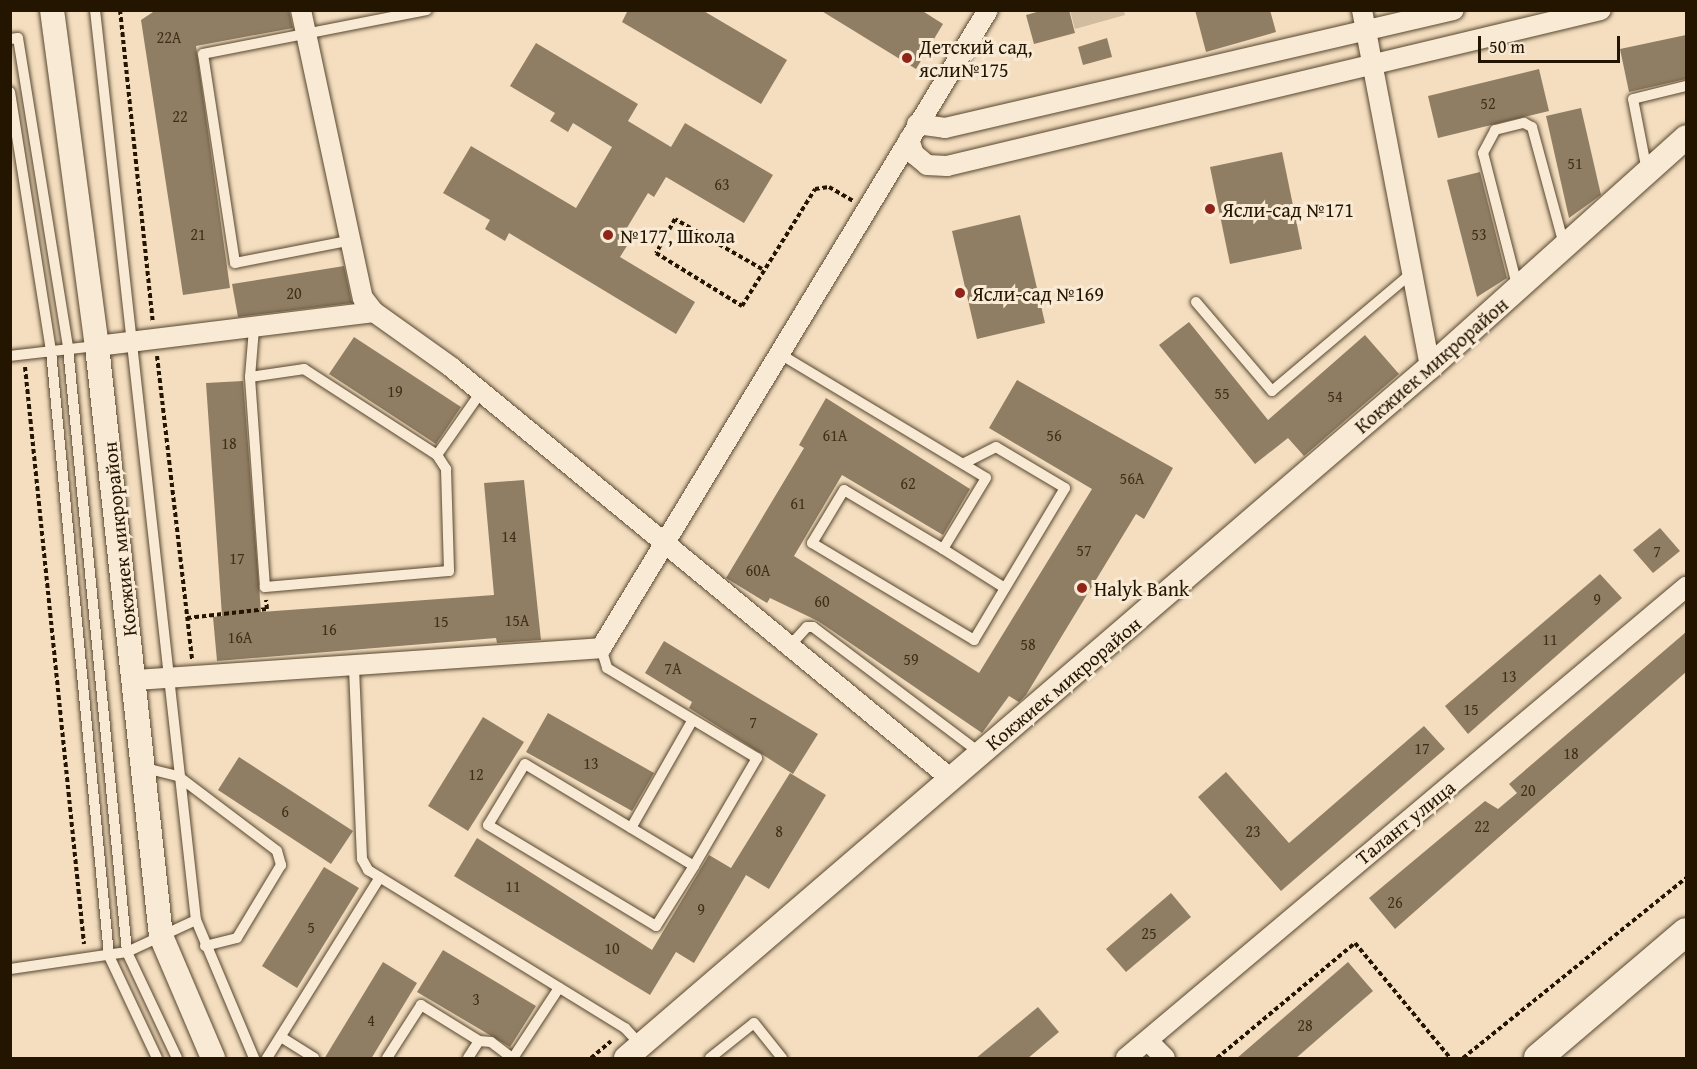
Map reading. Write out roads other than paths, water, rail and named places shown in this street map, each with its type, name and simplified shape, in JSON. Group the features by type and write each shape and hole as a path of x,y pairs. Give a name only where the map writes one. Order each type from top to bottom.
{"main road":[{"path":"1538,1059 1686,932"}],"street":[{"name":"Кокжиек микрорайон","path":"52,10 97,346 161,936 213,1059"},
{"path":"301,10 363,298 374,312 481,392 788,648 950,778"},
{"path":"135,680 354,668 601,648 666,547 913,131 988,10"},
{"path":"1362,10 1431,367"},
{"path":"913,131 945,128 1366,33 1454,10"},
{"path":"913,131 914,154 927,165 947,166 1374,69 1601,10"},
{"name":"Кокжиек микрорайон","path":"633,1052 1431,367 1565,249 1686,137"},
{"path":"97,346 129,344 374,312"},
{"name":"Талант улица","path":"1126,1059 1686,587"},
{"path":"1148,1041 1165,1059"}],"lane":[{"path":"95,10 129,344 170,679 178,776 196,920 254,1059"},
{"path":"352,240 236,263 203,54 427,10"},
{"path":"10,39 18,38 68,348 128,952 177,1059"},
{"path":"1648,174 1634,99 1686,86"},
{"path":"10,92 51,351 109,956 157,1059"},
{"path":"1518,289 1483,153 1495,130 1524,123 1532,127 1565,249"},
{"path":"1196,302 1272,391 1414,271"},
{"path":"250,377 304,369 436,455 446,469 449,571 265,587 250,377 254,328"},
{"path":"10,356 97,346"},
{"path":"780,354 986,478 944,549"},
{"path":"436,455 481,392"},
{"path":"963,464 996,447 1065,488 974,640 812,543 844,490 1005,588"},
{"path":"788,648 807,627 813,627 980,753"},
{"path":"601,648 607,668 757,758 694,866 656,926 488,825 525,764 694,866"},
{"path":"354,668 362,858 380,877 625,1028 633,1052"},
{"path":"631,828 692,721"},
{"path":"144,768 178,776 277,851 281,865 237,938 205,946"},
{"path":"267,1059 380,877"},
{"path":"10,969 86,960 128,952 196,920"},
{"path":"387,1059 421,1005 479,1041 490,1042 512,1059 559,988"},
{"path":"710,1059 754,1023 782,1059"},
{"path":"281,1037 314,1059"},
{"path":"468,1059 479,1041"}],"place":[{"name":"Детский сад, ясли№175","path":"907,58"},
{"name":"Ясли-сад №171","path":"1210,209"},
{"name":"№177, Школа","path":"608,235"},
{"name":"Ясли-сад №169","path":"960,293"},
{"name":"Halyk Bank","path":"1082,588"}]}
